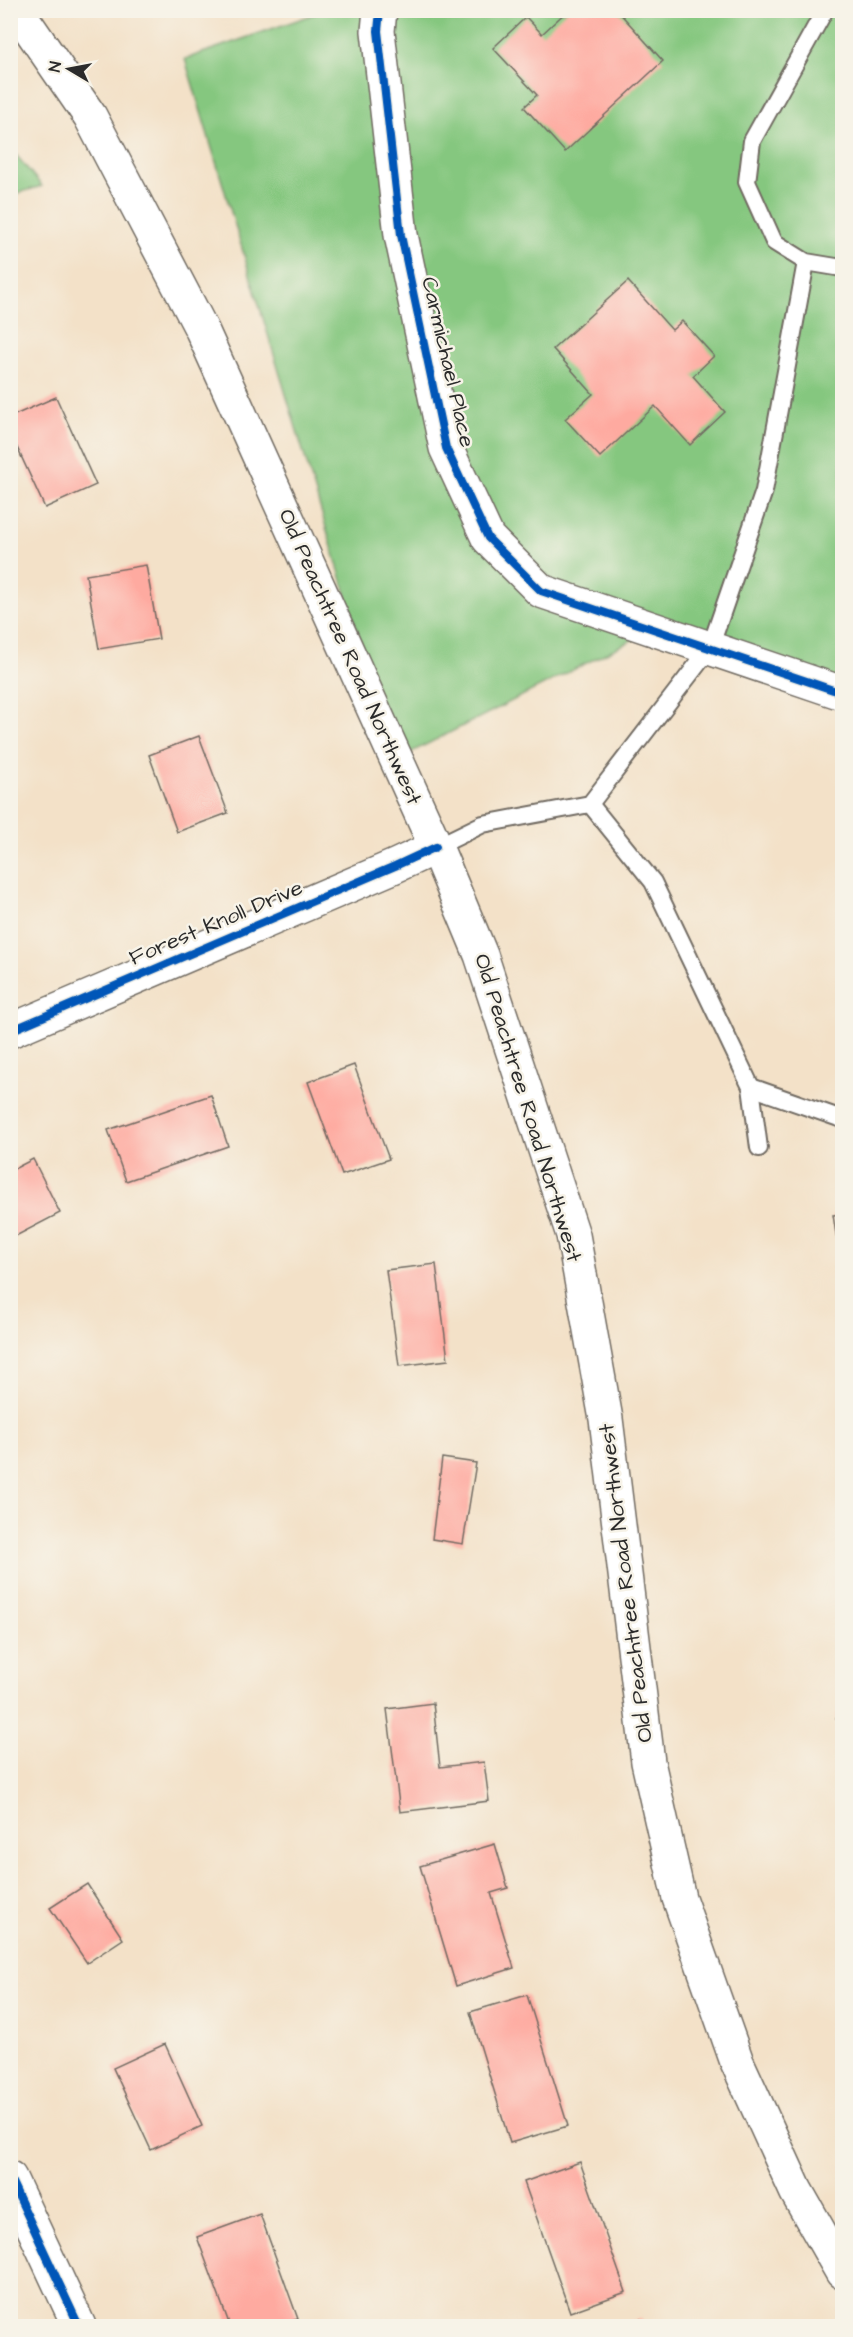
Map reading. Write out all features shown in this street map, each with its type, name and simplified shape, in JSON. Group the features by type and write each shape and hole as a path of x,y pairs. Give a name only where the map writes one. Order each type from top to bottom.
{"main road":[{"name":"Old Peachtree Road Northwest","path":"17,10 90,116 202,330 436,847 481,955 573,1235 606,1419 648,1762 680,1898 737,2061 796,2191 843,2272"},
{"name":"Carmichael Place","path":"380,10 378,31 403,246 446,448 488,538 541,591 843,693"},
{"name":"Forest Knoll Drive","path":"10,1031 436,847"},
{"path":"10,2178 79,2326"}],"lane":[{"path":"825,10 752,141 747,182 774,242 806,262 843,268"},
{"path":"436,847 483,824 590,804 710,648 764,491 806,262"},
{"path":"590,804 653,882 751,1087 759,1148"},
{"path":"751,1087 843,1119"}],"green space":[{"path":"323,11 842,11 842,687 667,622 396,760 185,59"},
{"path":"11,149 42,186 11,195"}],"building":[{"path":"568,10 617,10 663,61 565,152 524,107 537,95 493,48 526,17 542,34"},
{"path":"628,281 672,330 682,321 714,356 693,376 725,412 690,445 655,406 600,457 565,419 593,394 553,349"},
{"path":"56,397 96,485 45,508 10,432 10,417"},
{"path":"146,565 159,639 99,649 86,575"},
{"path":"199,736 228,813 177,832 149,755"},
{"path":"354,1065 389,1159 342,1175 308,1082"},
{"path":"211,1095 228,1146 126,1181 108,1130"},
{"path":"33,1159 60,1213 10,1239 10,1171"},
{"path":"842,1214 842,1266 841,1266 833,1215"},
{"path":"436,1264 448,1360 399,1366 386,1270"},
{"path":"442,1458 476,1463 463,1544 432,1539"},
{"path":"433,1703 440,1767 484,1762 489,1801 400,1812 387,1709"},
{"path":"842,1705 842,1722 836,1718"},
{"path":"495,1844 508,1888 491,1893 514,1968 456,1986 420,1866"},
{"path":"87,1884 123,1939 87,1963 50,1908"},
{"path":"527,1995 568,2126 510,2143 470,2012"},
{"path":"165,2044 202,2126 151,2150 113,2068"},
{"path":"580,2162 626,2292 570,2312 524,2182"},
{"path":"260,2214 298,2319 276,2326 230,2326 197,2237"},
{"path":"640,2319 643,2326 620,2326"}],"cycle path":[{"path":"380,10 378,31 401,235 446,448 488,538 541,591 842,693"},
{"path":"10,1031 436,847"},
{"path":"10,2178 79,2326"}]}
